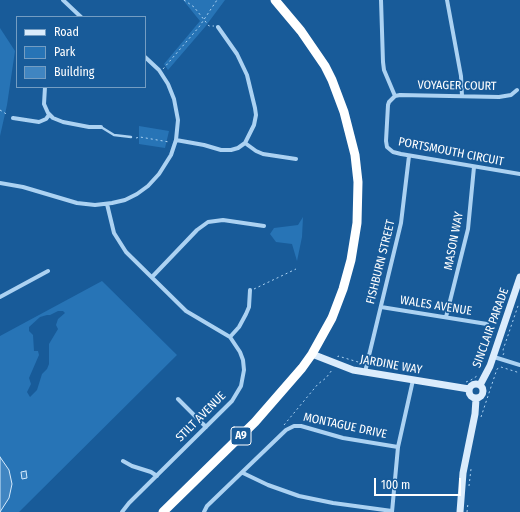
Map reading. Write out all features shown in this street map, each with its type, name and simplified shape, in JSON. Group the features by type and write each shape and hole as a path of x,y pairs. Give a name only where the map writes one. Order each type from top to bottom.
{"highway":[{"name":"A9","path":"163,512 255,422 292,381 312,354 338,304 349,268 356,237 358,210 357,168 348,125 332,80 325,66 302,30 275,0"}],"street":[{"path":"63,0 80,16"},
{"path":"381,0 384,70 395,96"},
{"path":"447,0 461,76 462,96"},
{"path":"176,140 228,150 238,148 245,143 253,129 256,112 253,93 247,75 239,58 218,27"},
{"path":"0,183 23,187 82,204 107,204 121,201 133,196 154,181 169,160 176,140 178,125 176,109 170,88 160,72 146,58"},
{"path":"45,88 44,104 49,115 62,122 89,127 101,127"},
{"name":"VOYAGER COURT","path":"395,96 499,97 511,95 517,90"},
{"name":"PORTSMOUTH CIRCUIT","path":"395,96 388,105 386,144 392,152 520,174"},
{"path":"12,118 39,122 49,115"},
{"path":"245,143 263,154 296,159"},
{"name":"FISHBURN STREET","path":"365,372 380,306 392,266 401,223 409,156"},
{"name":"MASON WAY","path":"446,317 468,229 474,167"},
{"name":"STILT AVENUE","path":"107,204 112,228 126,252 186,310 230,337 239,349 243,360 244,370 243,382 235,398 129,503 122,512"},
{"path":"152,277 197,230 208,222 223,220 264,226"},
{"path":"0,297 48,271"},
{"name":"SINCLAIR PARADE","path":"480,385 494,357 518,293 520,278"},
{"path":"230,337 239,327 246,314 249,304 250,290"},
{"name":"WALES AVENUE","path":"380,306 487,324"},
{"name":"JARDINE WAY","path":"312,354 353,370 469,389"},
{"path":"494,357 520,365"},
{"path":"243,473 268,485 299,496 355,507 392,512 398,447 413,380"},
{"path":"473,384 480,385 483,388 483,393 476,399 470,395 469,389 473,384"},
{"path":"178,399 206,427"},
{"path":"460,512 463,473 475,414 476,399"},
{"name":"MONTAGUE DRIVE","path":"204,512 207,506 286,430 294,426 301,426 343,438 398,447"},
{"path":"123,461 132,466 151,472 157,476"}],"lane":[{"path":"101,127 114,135 131,137"}],"path":[{"path":"184,0 194,7 209,26 218,27"},
{"path":"160,72 199,27 217,0"},
{"path":"0,110 12,118"},
{"path":"131,137 169,142"},
{"path":"250,290 296,269"},
{"path":"503,354 519,303"},
{"path":"337,359 338,356 358,362 362,359"},
{"path":"481,419 497,369 500,366 520,374"},
{"path":"284,424 332,370"},
{"path":"469,485 471,466"},
{"path":"467,512 468,500"}],"green space":[{"path":"183,0 225,0 205,27 168,70 164,64 200,21"},
{"path":"0,28 15,51 7,105 0,136"},
{"path":"139,126 169,131 165,148 139,144"},
{"path":"303,217 302,237 297,261 292,244 276,242 270,234 274,228 298,225"},
{"path":"102,281 177,355 19,512 0,512 0,336","holes":["58,311 63,311 65,313 58,319 56,325 58,329 49,344 49,364 47,369 42,374 37,390 30,397 27,392 31,384 29,378 39,355 38,351 34,351 33,335 29,331 29,327 40,317 50,315"]}],"building":[{"path":"0,457 9,470 12,484 9,498 0,512"},
{"path":"26,471 27,478 22,479 21,472"}]}
